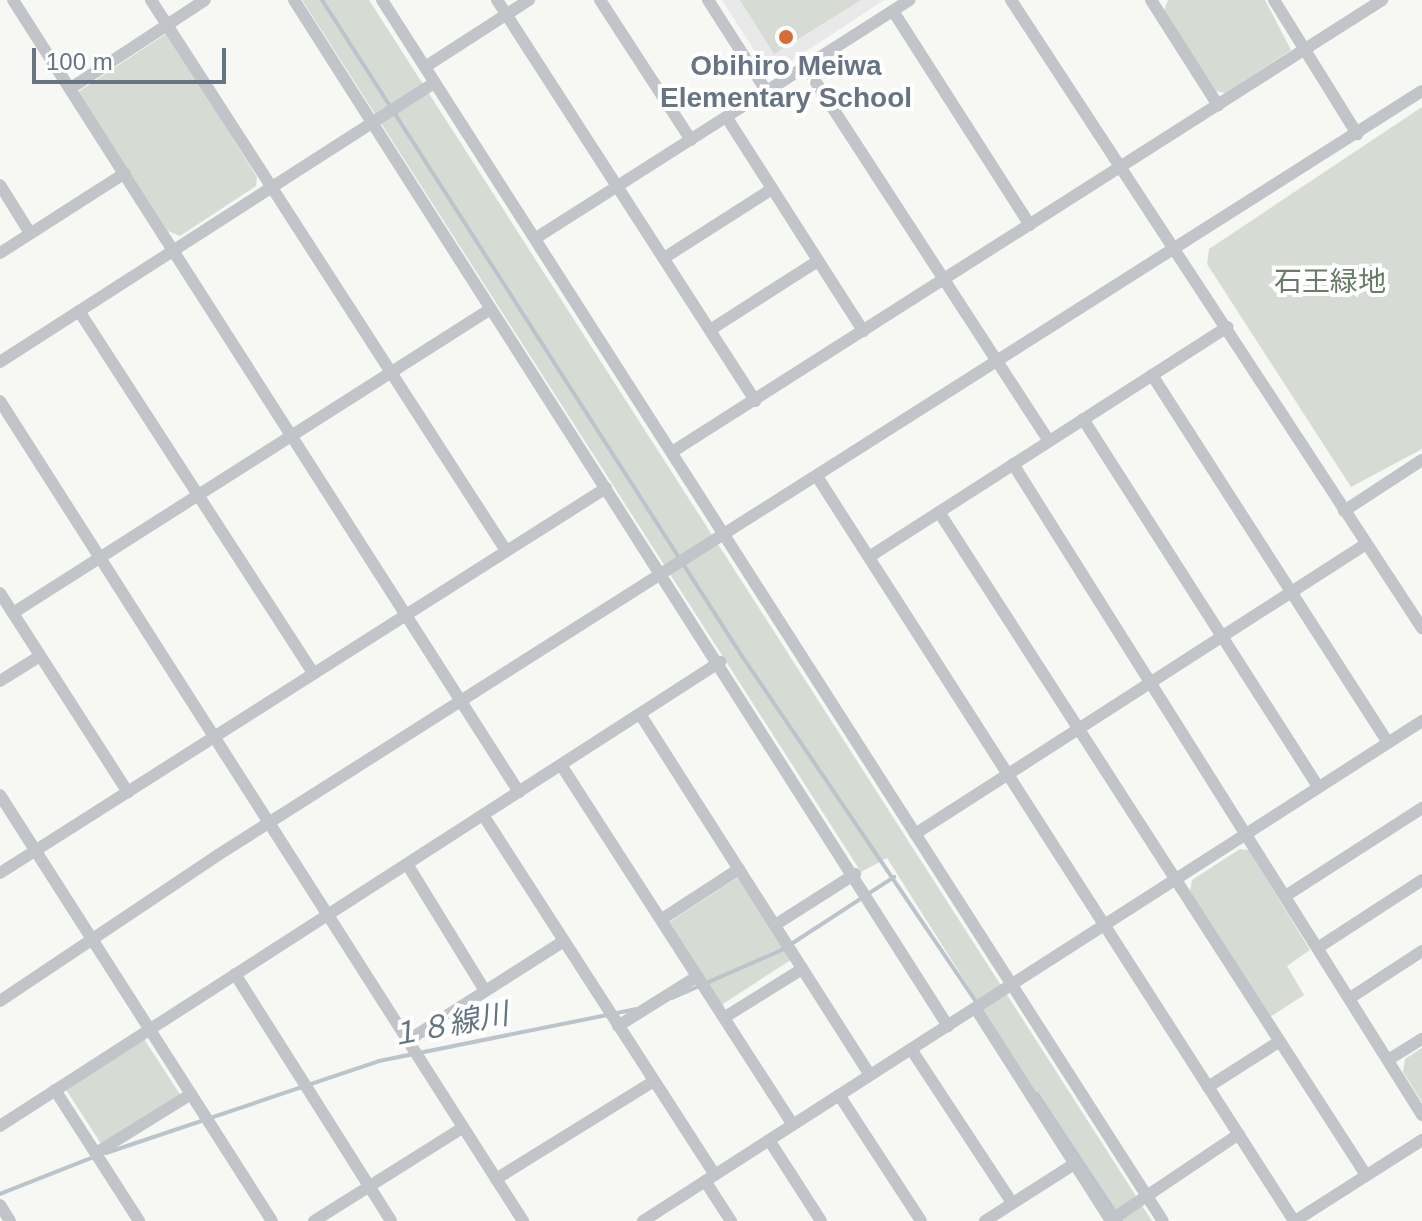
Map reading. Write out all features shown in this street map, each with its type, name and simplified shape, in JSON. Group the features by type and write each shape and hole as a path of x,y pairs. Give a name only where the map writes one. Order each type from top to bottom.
{"street":[{"path":"13,0 463,699 519,792"},
{"path":"151,0 505,549"},
{"path":"71,88 205,0"},
{"path":"294,0 489,310 720,662 948,1026"},
{"path":"382,0 1163,1221"},
{"path":"497,0 755,401"},
{"path":"425,67 529,0"},
{"path":"600,0 691,140"},
{"path":"708,0 767,92"},
{"path":"536,238 910,0"},
{"path":"1011,0 1123,165 1422,628"},
{"path":"1274,0 1357,134"},
{"path":"672,452 1382,0"},
{"path":"1154,1 1218,105"},
{"path":"893,11 1030,225"},
{"path":"806,67 1049,441"},
{"path":"0,362 434,83"},
{"path":"0,1001 463,699 818,478 1422,91"},
{"path":"727,118 863,331"},
{"path":"0,253 125,173"},
{"path":"0,185 30,233"},
{"path":"664,258 772,189"},
{"path":"710,330 818,261"},
{"path":"13,613 489,310"},
{"path":"79,311 314,674"},
{"path":"869,557 1227,327"},
{"path":"1152,375 1388,743"},
{"path":"0,401 523,1221"},
{"path":"1083,419 1318,787"},
{"path":"1344,511 1422,460"},
{"path":"1013,464 1248,831 1422,1115"},
{"path":"818,478 1295,1221 1422,1140"},
{"path":"0,873 505,549 606,488"},
{"path":"939,512 1366,1175"},
{"path":"915,834 1366,544"},
{"path":"0,593 128,792"},
{"path":"0,681 40,656"},
{"path":"0,1126 720,662"},
{"path":"640,714 870,1075"},
{"path":"643,1221 976,1009 1174,877 1422,721"},
{"path":"561,765 793,1125"},
{"path":"0,795 272,1221"},
{"path":"1287,895 1422,808"},
{"path":"483,815 561,943 654,1081 731,1221"},
{"path":"407,864 485,991"},
{"path":"662,919 739,869"},
{"path":"775,925 855,874"},
{"path":"1319,947 1422,880"},
{"path":"407,1041 561,943"},
{"path":"1350,998 1422,951"},
{"path":"725,1017 802,969"},
{"path":"235,974 391,1221"},
{"path":"618,1026 698,976"},
{"path":"976,1009 1111,1221 1239,1134"},
{"path":"1388,1060 1422,1039"},
{"path":"1208,1087 1280,1041"},
{"path":"911,1049 1012,1203"},
{"path":"496,1179 654,1081"},
{"path":"55,1090 139,1221"},
{"path":"96,1153 191,1094"},
{"path":"839,1095 921,1221"},
{"path":"314,1221 462,1128"},
{"path":"769,1140 821,1221"},
{"path":"985,1221 1074,1164"}],"shaded area":[{"name":"Obihiro Meiwa Elementary School","path":"722,0 884,0 770,75"}],"green space":[{"path":"302,0 369,0 1152,1221 1117,1221 887,858 861,872"},
{"path":"740,0 861,0 774,54"},
{"path":"1168,0 1265,0 1291,50 1225,93 1216,91 1164,11"},
{"path":"167,33 257,177 256,186 180,236 168,231 78,92"},
{"name":"石王緑地","path":"1422,107 1422,449 1351,487 1207,264 1209,249"},
{"path":"1240,849 1249,850 1310,950 1287,966 1304,995 1270,1017 1190,891 1192,880"},
{"path":"737,878 790,960 721,1005 667,923"},
{"path":"144,1039 180,1094 102,1145 66,1090"},
{"path":"1422,1048 1422,1102 1403,1072 1405,1059"}],"waterway":[{"path":"322,0 742,656 977,1003"},
{"name":"１８線川","path":"672,998 782,950 894,877"},
{"name":"１８線川","path":"106,1153 379,1061 637,1009"},
{"path":"1037,1094 1121,1221"},
{"name":"１８線川","path":"0,1194 94,1157"}],"place":[{"name":"Obihiro Meiwa Elementary School","path":"786,37"}]}
